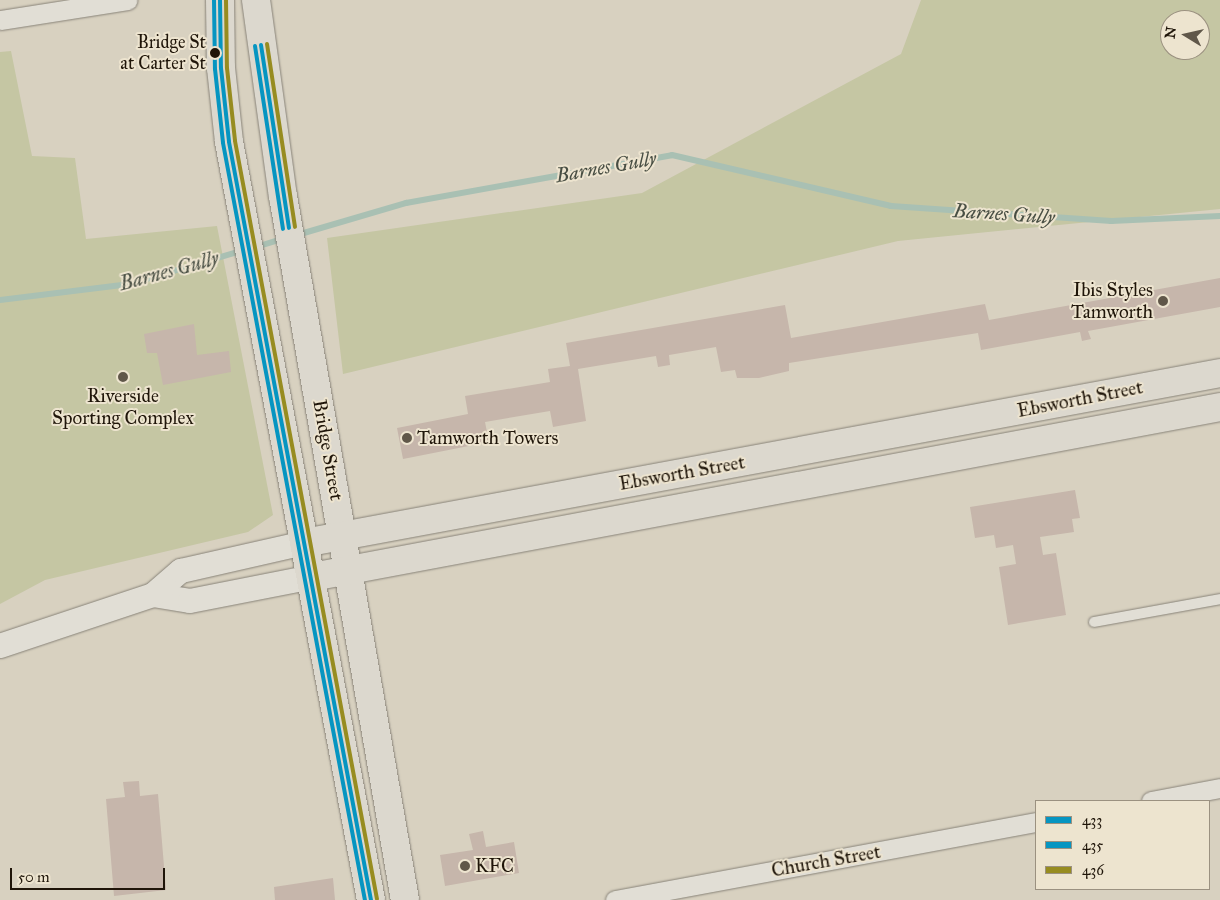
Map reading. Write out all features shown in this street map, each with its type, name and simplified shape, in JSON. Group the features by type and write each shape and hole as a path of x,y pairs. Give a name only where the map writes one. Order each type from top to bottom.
{"main road":[{"path":"220,0 221,68 241,209 312,577 371,900"},
{"name":"Bridge Street","path":"256,0 283,196 405,900"},
{"name":"Ebsworth Street","path":"304,542 1220,373"},
{"name":"Ebsworth Street","path":"312,577 1220,407"}],"street":[{"path":"0,20 127,0"},
{"name":"Ebsworth Street","path":"0,646 153,596 181,571 304,542"},
{"name":"Ebsworth Street","path":"153,596 190,601 312,577"},
{"path":"1156,800 1220,788"},
{"name":"Church Street","path":"615,900 1035,822"}],"lane":[{"path":"1094,622 1220,599"}],"green space":[{"path":"921,0 1220,0 1220,209 898,241 343,374 327,238 642,193 901,54"},
{"name":"Riverside Sporting Complex","path":"11,51 32,156 75,158 86,239 217,226 273,515 248,532 45,580 0,604 0,52"}],"building":[{"path":"1220,278 1220,307 1088,331 1091,339 1082,341 1080,332 981,350 978,333 789,363 789,371 759,378 737,378 735,370 721,372 716,347 669,355 670,365 658,367 656,356 578,369 586,421 553,427 550,411 485,422 489,442 403,459 397,428 468,414 465,396 550,382 548,369 570,366 566,343 785,305 791,338 985,304 989,320"},
{"path":"194,324 197,355 229,351 231,372 163,385 157,353 147,353 144,334"},
{"path":"1075,490 1080,518 1072,519 1074,532 1040,537 1043,555 1056,553 1066,615 1008,625 999,567 1016,564 1013,545 996,548 994,535 975,538 970,507"},
{"path":"139,781 140,796 158,794 166,890 114,896 106,799 125,797 123,782"},
{"path":"483,831 486,847 514,842 519,873 445,886 440,855 473,850 469,834"},
{"path":"333,878 335,900 275,900 274,887"}],"waterway":[{"name":"Barnes Gully","path":"297,235 406,203 672,155 891,206 1111,221 1220,216"},
{"name":"Barnes Gully","path":"256,247 285,238"},
{"name":"Barnes Gully","path":"0,300 130,284 244,250"}],"transit line":[{"name":"435","path":"214,0 215,69 223,143 365,900"},
{"name":"433","path":"220,0 221,68 229,142 371,900"},
{"name":"436","path":"226,0 227,68 235,141 377,899"},
{"name":"436","path":"267,44 295,227"},
{"name":"433","path":"261,45 289,228"},
{"name":"435","path":"255,46 283,229"}],"place":[{"name":"Bridge St at Carter St","path":"215,53"},
{"name":"Ibis Styles Tamworth","path":"1163,301"},
{"name":"Riverside Sporting Complex","path":"123,377"},
{"name":"Tamworth Towers","path":"407,438"},
{"name":"KFC","path":"465,866"}]}
